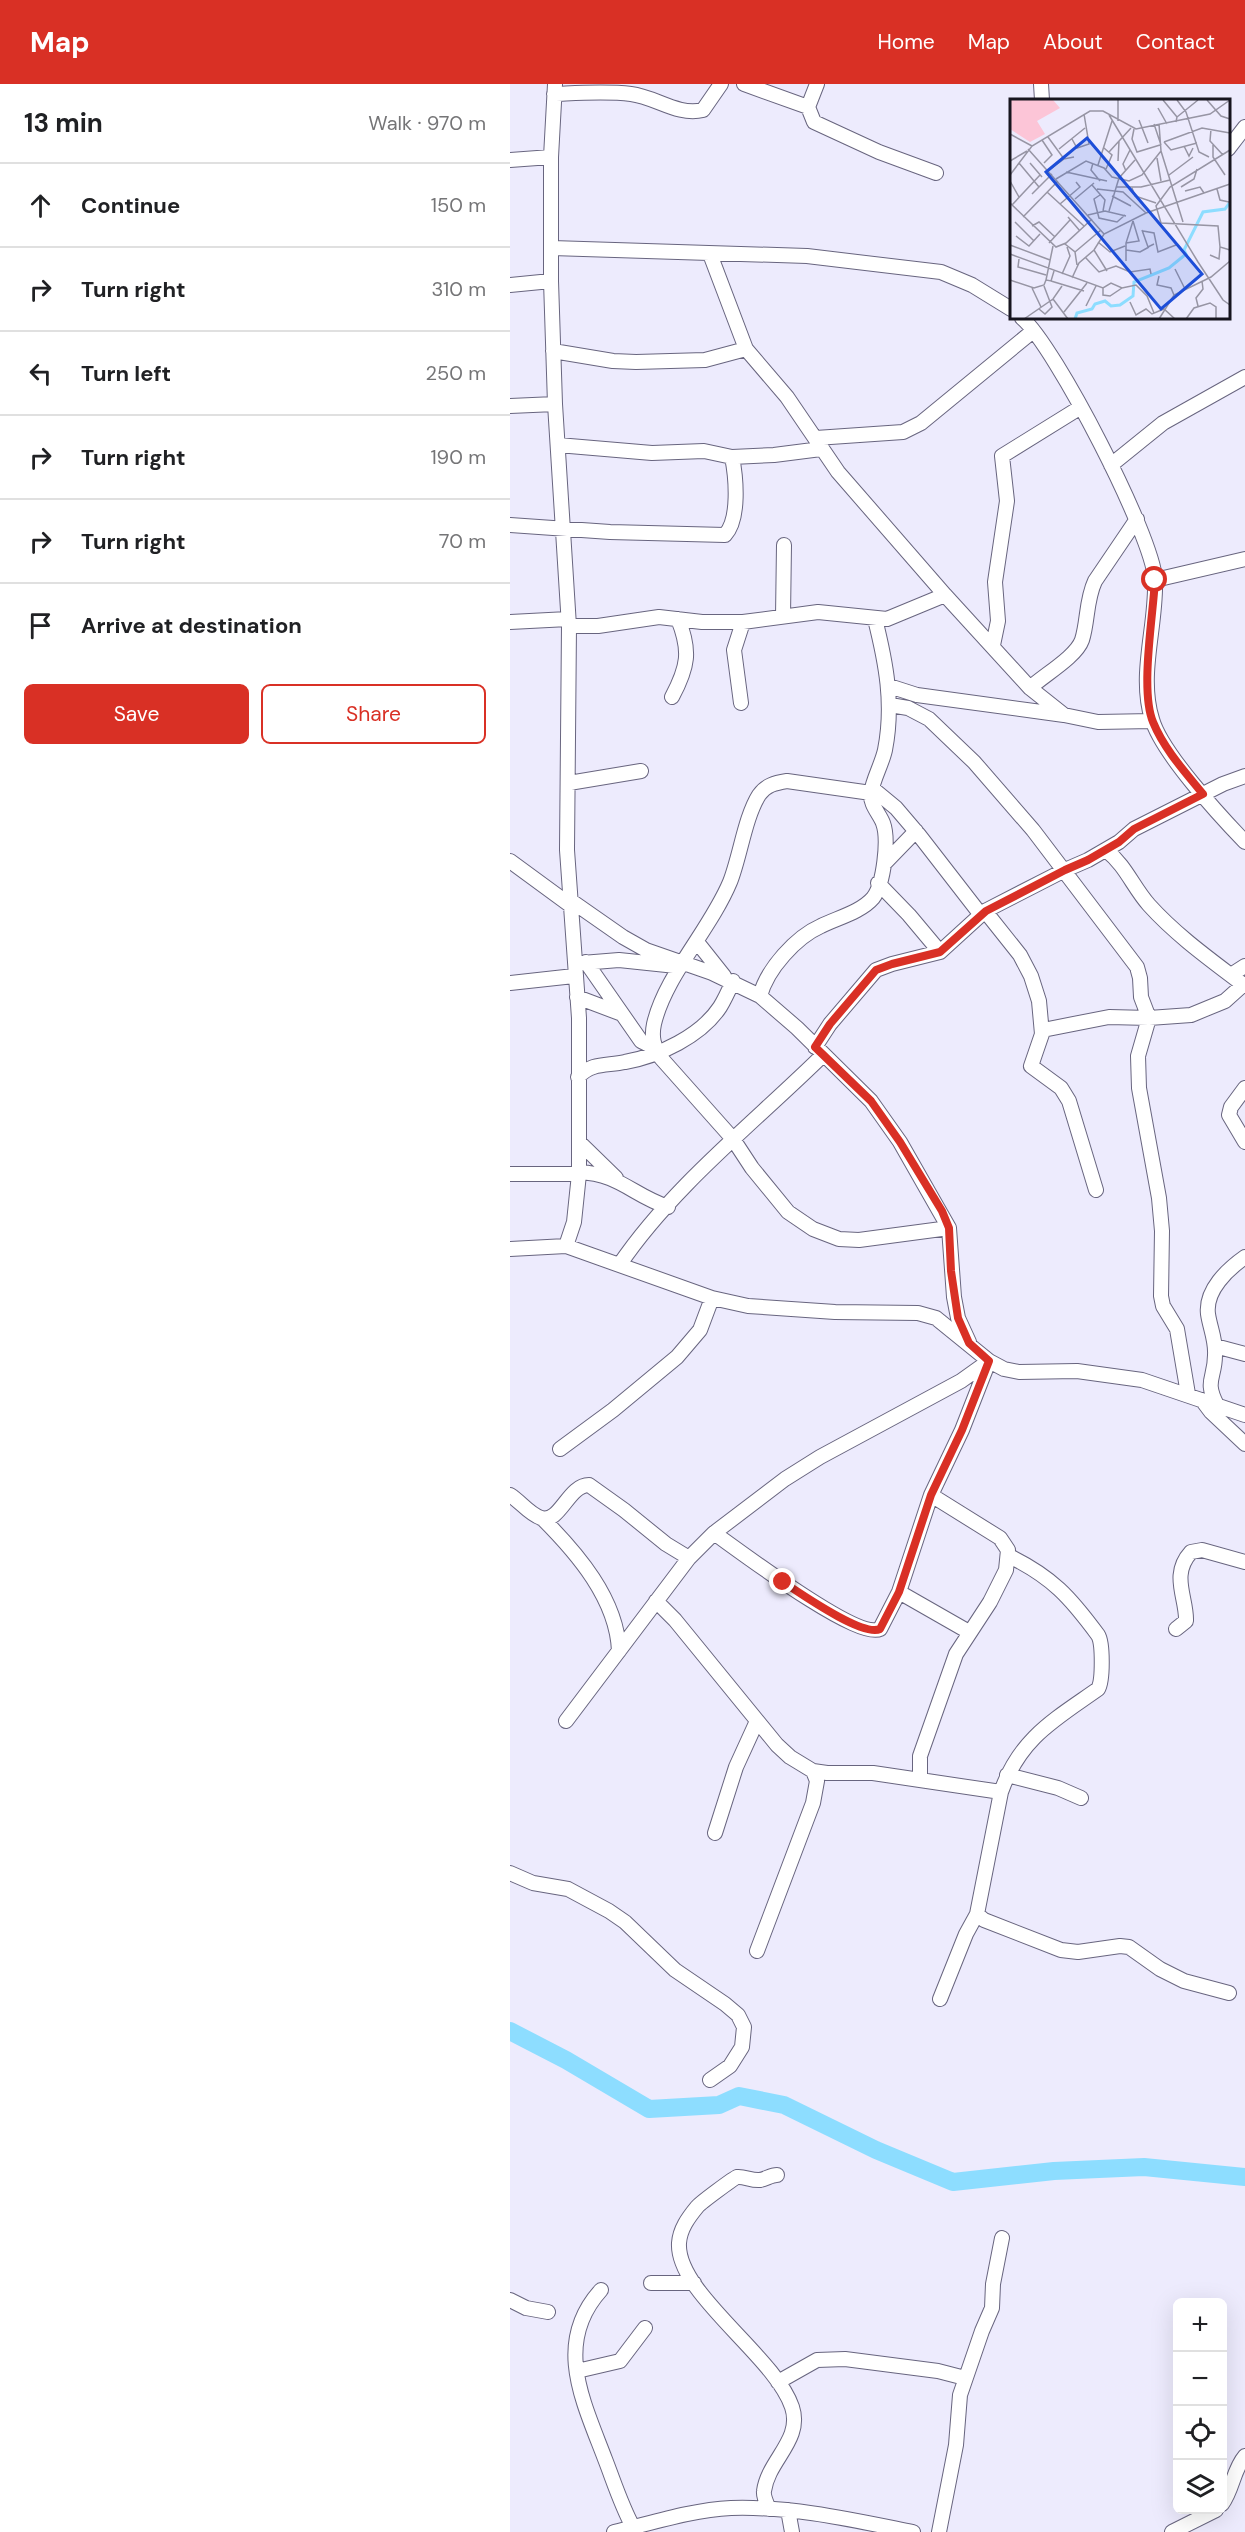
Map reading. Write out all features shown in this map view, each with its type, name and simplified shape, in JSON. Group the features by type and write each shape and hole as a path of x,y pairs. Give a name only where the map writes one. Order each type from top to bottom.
{"street":[{"path":"566,1246 574,1222 579,1173 579,1018 578,967 570,903 567,850 568,622 555,404 551,281 551,157 554,89 630,94 654,99 678,111 696,112 704,110 721,84"},
{"path":"744,84 808,107"},
{"path":"818,84 808,107 814,122 879,152 936,173"},
{"path":"1041,84 1042,99"},
{"path":"1230,146 1245,127"},
{"path":"510,160 551,157"},
{"path":"552,248 807,256 941,272 972,285 1010,308"},
{"path":"710,254 746,349 787,397 859,497 1030,687 1064,715"},
{"path":"510,285 551,281"},
{"path":"1024,320 1081,407 1149,547 1155,580 1147,696 1152,721 1163,743 1245,842"},
{"path":"558,446 652,453 704,451 732,457 774,455 819,443 903,432 921,423 1033,332"},
{"path":"553,351 613,361 636,362 705,360 746,349"},
{"path":"1111,465 1163,423 1245,377"},
{"path":"510,406 555,404"},
{"path":"993,645 998,621 995,582 1007,501 1002,456 1081,407"},
{"path":"510,525 610,532 725,535 731,529 734,507 736,476 732,457"},
{"path":"1030,687 1075,652 1082,640 1090,592 1095,581 1137,519"},
{"path":"783,616 784,545"},
{"path":"1155,580 1245,560"},
{"path":"510,622 568,622 598,626 659,617 743,622 818,612 852,614 875,619 898,616 945,595"},
{"path":"672,698 686,665 687,649 678,619"},
{"path":"760,996 765,982 795,942 813,930 864,906 875,895 884,865 887,843 885,831 872,802 872,791 885,749 890,705 889,686 875,619"},
{"path":"741,703 734,650 743,622"},
{"path":"889,686 916,695 1064,715 1098,722 1152,721"},
{"path":"890,705 908,708 929,719 946,734 1019,814 1065,870 1137,967 1141,997 1149,1018 1138,1056 1138,1067 1159,1198 1162,1232 1161,1296 1177,1329 1188,1394"},
{"path":"569,783 641,771"},
{"path":"620,1264 639,1236 819,1051 830,1024 876,970 940,952 983,913 1106,850 1134,829 1203,794 1245,776"},
{"path":"656,1050 652,1037 659,1007 730,881 753,807 765,788 774,783 787,782 872,791 896,808 1020,955 1031,976 1039,1001 1043,1030 1031,1065 1061,1088 1070,1101 1096,1190"},
{"path":"884,865 916,831"},
{"path":"1043,1030 1109,1017 1149,1018 1191,1015 1225,1001 1244,985 1168,925 1146,902 1119,861 1106,850"},
{"path":"510,861 570,903 645,950 729,980 760,996 776,1008 871,1101 913,1162 949,1228 954,1297 958,1318 969,1343"},
{"path":"878,883 940,952"},
{"path":"697,942 729,980"},
{"path":"510,983 619,960 683,965"},
{"path":"1231,975 1245,966"},
{"path":"578,967 622,1014 641,1041 656,1050 734,1139 767,1188 788,1212 813,1229 839,1239 860,1240 949,1228"},
{"path":"578,1077 595,1065 610,1065 640,1059 700,1028 720,1008 729,980"},
{"path":"577,998 622,1014"},
{"path":"1245,1088 1231,1107 1229,1115 1245,1142"},
{"path":"579,1142 620,1181 639,1194 668,1207"},
{"path":"510,1174 602,1174 620,1181"},
{"path":"510,1250 566,1246 712,1298 773,1310 918,1313 936,1318 989,1361 1004,1369 1019,1372 1077,1371 1142,1380 1245,1415"},
{"path":"1217,1405 1209,1382 1215,1360 1215,1346 1208,1314 1209,1300 1212,1291 1245,1257"},
{"path":"560,1449 614,1410 677,1357 700,1330 712,1298"},
{"path":"1215,1346 1245,1354"},
{"path":"714,1533 814,1602 869,1630 880,1629 899,1592 931,1495 962,1430 989,1361"},
{"path":"566,1721 689,1558 714,1533 785,1479 820,1457 961,1381 989,1361"},
{"path":"1202,1400 1211,1412 1245,1444"},
{"path":"542,1518 550,1517 579,1487 589,1485 666,1544 689,1558"},
{"path":"920,1780 920,1756 956,1654 990,1602 1006,1570 1009,1556 1000,1538 931,1495"},
{"path":"510,1496 542,1518 574,1550 595,1582 616,1631 619,1651"},
{"path":"1176,1629 1186,1621 1179,1588 1183,1563 1191,1552 1202,1550 1245,1562"},
{"path":"940,1999 976,1914 1000,1792 1007,1775 1025,1745 1039,1731 1100,1686 1101,1638 1063,1591 1044,1575 1009,1556"},
{"path":"899,1592 969,1632"},
{"path":"656,1600 790,1757 813,1771 873,1773 1000,1792"},
{"path":"716,1833 736,1767 757,1720"},
{"path":"758,1951 813,1803 817,1781 813,1771"},
{"path":"1007,1775 1040,1782 1081,1798"},
{"path":"510,1872 533,1883 568,1889 609,1911 626,1922 675,1970 725,2004 738,2016 744,2027 745,2037 742,2047 730,2066 710,2080"},
{"path":"976,1914 984,1920 1061,1950 1078,1952 1120,1946 1129,1947 1160,1969 1184,1981 1229,1993"},
{"path":"769,2509 764,2493 770,2475 791,2438 795,2423 788,2396 694,2283 678,2246 684,2223 707,2197 736,2178 759,2180 777,2175"},
{"path":"939,2532 956,2445 960,2395 992,2308 993,2284 1002,2238"},
{"path":"651,2283 694,2283"},
{"path":"601,2290 584,2313 576,2336 577,2371 580,2393 590,2423 633,2527"},
{"path":"510,2300 526,2308 548,2312"},
{"path":"577,2371 620,2361 645,2328"},
{"path":"778,2382 817,2360 845,2359 938,2371 965,2378"},
{"path":"1227,2498 1239,2464 1245,2456"},
{"path":"614,2532 701,2512 730,2508 788,2510 913,2532"},
{"path":"788,2510 792,2532"},
{"path":"1172,2532 1208,2514"}],"waterway":[{"path":"510,2031 566,2060 649,2109 719,2105 739,2096 784,2105 876,2150 953,2182 1054,2171 1144,2167 1245,2177"}],"route":[{"path":"783,1582 855,1624 869,1630 880,1629 899,1592 931,1495 962,1430 989,1361 969,1343 958,1318 951,1271 949,1228 942,1211 900,1142 871,1101 815,1047 830,1024 876,970 940,952 986,911 1088,860 1119,842 1134,829 1203,794 1163,743 1152,721 1147,696 1155,580"}]}
